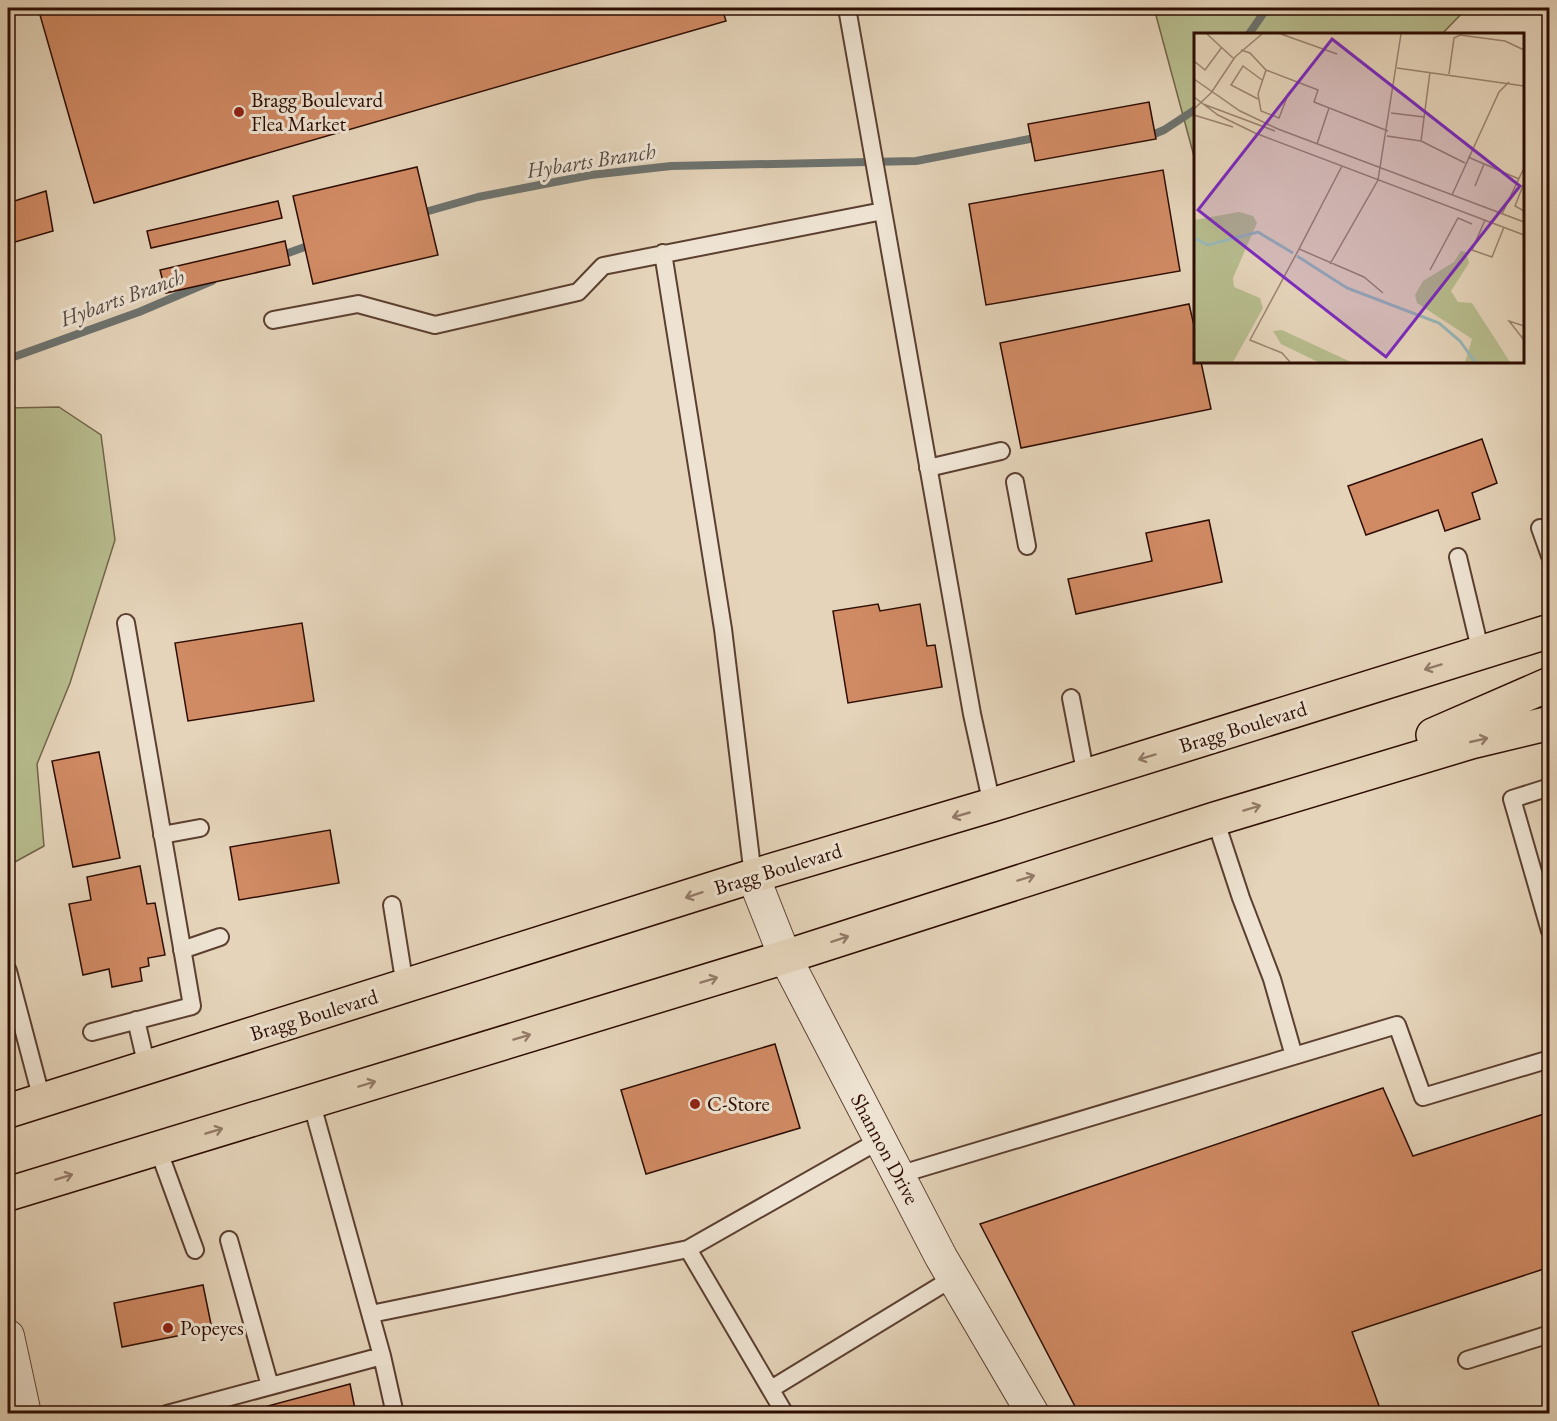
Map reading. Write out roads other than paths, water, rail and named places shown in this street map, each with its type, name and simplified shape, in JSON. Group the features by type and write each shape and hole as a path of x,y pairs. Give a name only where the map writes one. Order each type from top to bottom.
{"main road":[{"name":"Bragg Boulevard","path":"8,1111 753,876 992,805 1550,631"},
{"path":"1296,795 1550,684"},
{"path":"8,1194 785,957 1215,819 1471,742 1550,723"}],"street":[{"name":"Shannon Drive","path":"753,876 785,957 898,1175 953,1278 1033,1413"},
{"path":"8,1340 25,1413"}],"lane":[{"path":"847,8 972,714 992,805"},
{"path":"273,320 358,304 435,325 578,292 603,266 883,211"},
{"path":"663,253 723,629 753,876"},
{"path":"928,468 1000,451"},
{"path":"1015,482 1027,546"},
{"path":"1540,528 1550,556"},
{"path":"1458,557 1481,653"},
{"path":"92,1032 192,1006 126,623"},
{"path":"1071,698 1086,776"},
{"path":"1550,787 1512,799 1550,931"},
{"path":"1215,819 1241,898 1272,979 1294,1056"},
{"path":"162,835 200,828"},
{"path":"392,905 405,986"},
{"path":"182,950 220,937"},
{"path":"8,971 42,1100"},
{"path":"136,1020 147,1067"},
{"path":"898,1175 1396,1025 1423,1097 1550,1059"},
{"path":"311,1101 371,1314 395,1413"},
{"path":"371,1314 688,1249 880,1140"},
{"path":"158,1149 195,1250"},
{"path":"229,1240 270,1386"},
{"path":"688,1249 785,1413"},
{"path":"771,1389 953,1278"},
{"path":"1467,1360 1550,1334"},
{"path":"167,1413 382,1356"}],"waterway":[{"name":"Hybarts Branch","path":"1250,33 1267,8"},
{"name":"Hybarts Branch","path":"1147,137 1164,130 1194,110"},
{"name":"Hybarts Branch","path":"418,214 478,197 591,175 671,166 916,161 1040,137"},
{"name":"Hybarts Branch","path":"277,257 313,244"},
{"name":"Hybarts Branch","path":"8,359 139,312 212,281"}],"place":[{"name":"Bragg Boulevard Flea Market","path":"239,112"},
{"name":"C-Store","path":"695,1104"},
{"name":"Popeyes","path":"168,1328"}]}
